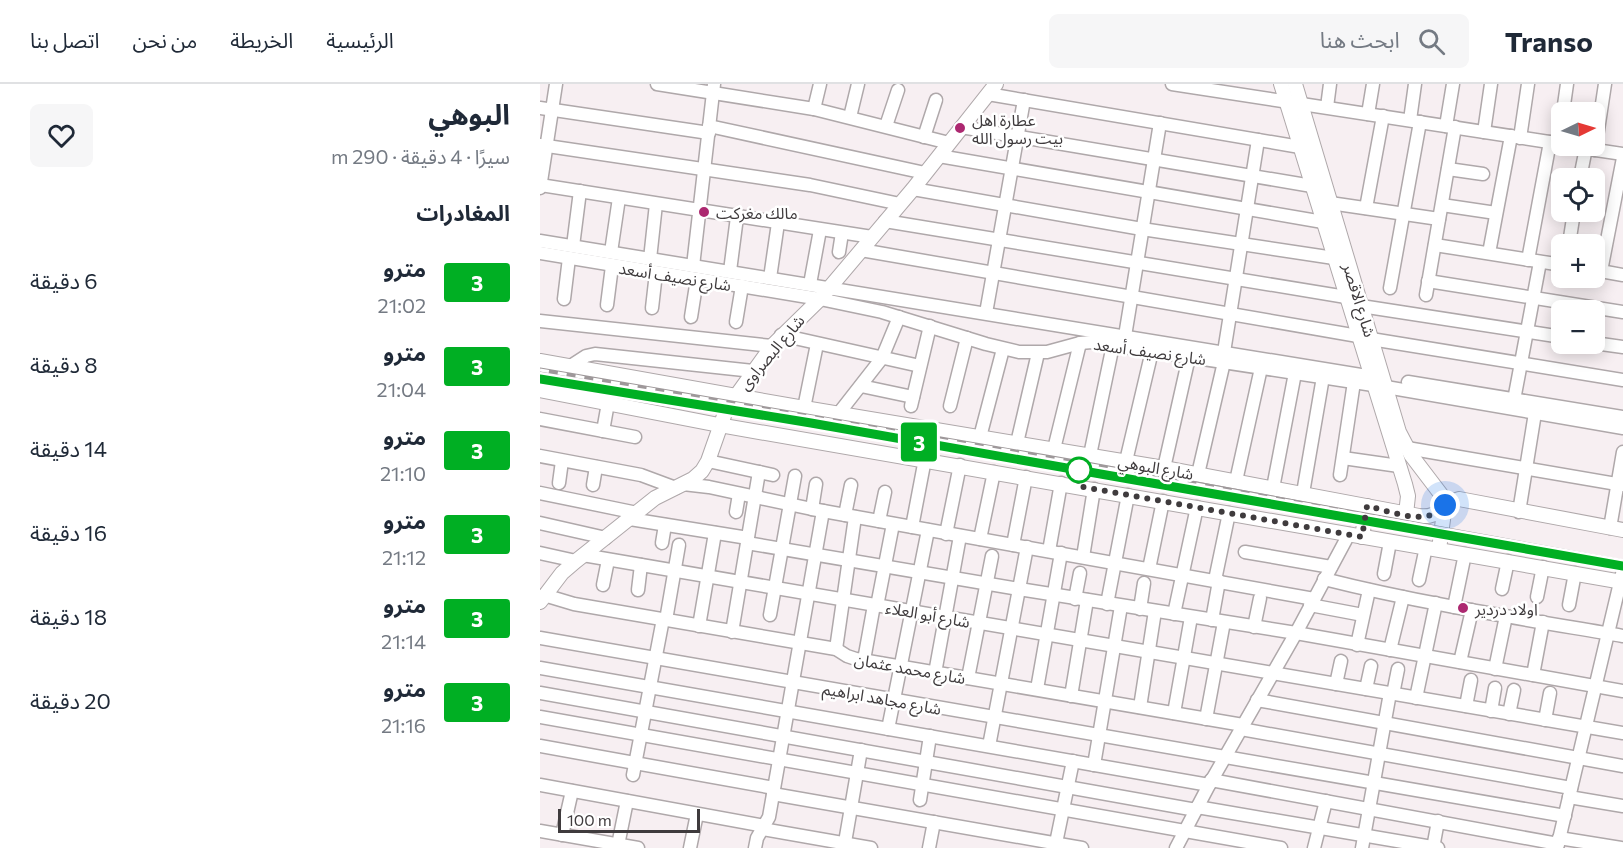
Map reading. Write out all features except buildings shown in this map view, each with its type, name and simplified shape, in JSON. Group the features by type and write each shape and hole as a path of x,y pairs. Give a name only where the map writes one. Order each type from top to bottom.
{"street":[{"path":"556,84 546,109 540,186 872,237"},
{"path":"657,84 713,88 850,117 948,143"},
{"path":"814,110 820,84"},
{"path":"850,117 858,84"},
{"path":"1172,84 1551,143"},
{"name":"شارع الاقصر","path":"1281,84 1346,297 1365,338 1378,382 1408,496 1406,514"},
{"name":"شارع الاقصر","path":"1295,84 1361,306 1365,338"},
{"path":"1327,107 1330,84"},
{"path":"1368,114 1372,84"},
{"path":"1390,288 1404,214 1415,121 1415,84"},
{"path":"1426,295 1448,169 1453,84"},
{"path":"1484,132 1491,84"},
{"path":"1489,253 1496,213 1528,84"},
{"path":"1564,102 1567,84"},
{"path":"1601,102 1605,84"},
{"path":"991,87 1024,100 1300,147"},
{"name":"شارع البصراوى","path":"543,593 580,558 655,498 693,479 702,471 708,461 719,425 735,396 753,371 777,341 820,299 900,204 991,87"},
{"path":"693,266 713,88"},
{"path":"886,126 898,90"},
{"path":"924,137 936,100"},
{"path":"986,313 1024,100"},
{"path":"546,109 709,130 925,173"},
{"path":"1366,208 1383,116"},
{"path":"1125,336 1160,123"},
{"path":"961,127 1312,186"},
{"path":"1198,474 1224,357 1258,140"},
{"path":"543,146 819,187 900,204"},
{"path":"1605,151 1623,154"},
{"path":"939,156 1323,222"},
{"path":"1514,399 1533,298 1534,261 1557,156"},
{"path":"1605,240 1623,159"},
{"path":"1448,169 1484,174"},
{"path":"912,189 1142,229 1334,258"},
{"path":"564,299 580,191"},
{"path":"611,252 619,198"},
{"path":"1330,203 1439,219"},
{"path":"650,259 656,204"},
{"path":"1442,205 1496,213"},
{"path":"730,271 737,217"},
{"path":"885,221 1346,297"},
{"path":"770,278 778,223"},
{"path":"810,284 820,230"},
{"path":"839,252 842,233"},
{"name":"شارع نصيف أسعد","path":"540,241 612,266 820,299 899,317 1004,349 1038,353 1092,342 1189,357 1224,357 1261,368 1354,382 1378,382 1514,399 1623,417"},
{"path":"1435,245 1551,263"},
{"path":"861,250 1365,338 1623,380"},
{"name":"شارع نصيف أسعد","path":"540,253 611,252 830,287 1125,336 1224,357 1378,382 1623,428"},
{"path":"607,305 612,266"},
{"path":"1605,272 1623,275"},
{"path":"651,308 656,273"},
{"path":"691,317 697,279"},
{"path":"1428,281 1623,312"},
{"path":"736,322 742,286"},
{"path":"1361,306 1551,335"},
{"path":"839,413 882,358 899,317"},
{"path":"540,321 817,344 920,366"},
{"path":"861,386 912,401 930,326"},
{"path":"950,406 967,338"},
{"path":"1054,449 1080,343"},
{"path":"804,408 817,344"},
{"path":"1089,455 1113,345"},
{"path":"1605,345 1623,347"},
{"path":"980,437 1004,349"},
{"path":"1126,461 1152,351"},
{"path":"1017,443 1038,353"},
{"path":"569,367 586,356 595,354 753,371"},
{"path":"1164,468 1189,357"},
{"name":"شارع البوهي","path":"540,361 804,408 1126,461 1406,514 1429,517 1438,513 1451,501 1462,500 1616,529"},
{"path":"1236,481 1261,368"},
{"path":"1272,488 1295,373"},
{"path":"1303,494 1323,377"},
{"path":"1340,475 1354,382"},
{"name":"شارع الاقصر","path":"1378,382 1407,448 1439,489 1445,505"},
{"name":"شارع البوهي","path":"540,390 719,425 960,465 1355,536 1575,573 1622,578"},
{"path":"603,431 608,403"},
{"path":"1519,512 1535,413"},
{"path":"540,419 635,438"},
{"path":"1407,448 1620,484"},
{"path":"1616,529 1623,452"},
{"path":"540,456 641,475 679,486 709,487 790,505 946,534 1217,581 1363,615"},
{"path":"1343,458 1400,466"},
{"path":"912,527 925,459"},
{"path":"559,483 562,461"},
{"path":"708,461 773,475"},
{"path":"946,534 960,465"},
{"path":"593,485 596,467"},
{"path":"732,632 759,472"},
{"path":"980,539 994,472"},
{"path":"770,615 795,476"},
{"path":"1013,545 1026,477"},
{"path":"1037,689 1053,595 1061,483"},
{"path":"755,848 764,827 773,791 809,594 815,555 816,484"},
{"path":"836,649 849,561 850,485"},
{"path":"1083,557 1094,489"},
{"path":"879,521 885,492"},
{"path":"540,493 665,525 715,533 782,549 1019,590 1296,633 1623,691"},
{"path":"736,512 739,494"},
{"path":"1107,604 1128,495"},
{"path":"1149,569 1163,501"},
{"path":"1419,580 1432,548 1445,505"},
{"path":"1176,848 1210,782 1296,633 1324,579 1355,536 1367,506"},
{"path":"1174,614 1197,507"},
{"path":"1206,719 1216,663 1217,581 1229,513"},
{"path":"540,523 606,538"},
{"path":"864,660 893,524"},
{"path":"662,543 665,525"},
{"path":"888,729 928,530"},
{"path":"699,626 715,533"},
{"path":"935,673 960,536"},
{"path":"1384,574 1390,542"},
{"path":"634,769 679,545"},
{"path":"989,746 1027,547"},
{"path":"1245,552 1331,567"},
{"name":"شارع أبو العلاء","path":"540,553 641,565 1623,733"},
{"path":"1454,607 1465,554"},
{"path":"968,678 992,556"},
{"path":"603,585 608,560"},
{"path":"1502,590 1508,561"},
{"path":"638,590 641,565"},
{"path":"1537,597 1543,567"},
{"path":"1071,696 1080,640 1080,573"},
{"path":"1569,605 1575,573"},
{"path":"1558,843 1622,578"},
{"path":"1324,579 1454,607 1623,636"},
{"path":"1140,609 1144,584"},
{"path":"1357,645 1369,590"},
{"name":"شارع محمد عثمان","path":"543,593 574,604 836,649 847,656 900,667 1206,719 1570,793 1623,807"},
{"path":"1390,650 1403,597"},
{"path":"1254,627 1260,598"},
{"path":"1416,698 1436,603"},
{"path":"1094,765 1121,606"},
{"path":"1460,662 1472,610"},
{"path":"1140,707 1155,611"},
{"path":"1495,669 1506,616"},
{"path":"1174,713 1191,617"},
{"path":"1533,675 1543,622"},
{"name":"شارع مجاهد ابراهيم","path":"540,639 1565,816"},
{"path":"1336,684 1341,661"},
{"path":"1366,689 1371,666"},
{"path":"540,668 1094,765 1326,801 1558,843 1621,848"},
{"path":"1363,842 1385,723 1398,669"},
{"path":"1466,706 1472,680"},
{"path":"1491,711 1495,688"},
{"path":"1509,714 1514,690"},
{"path":"540,693 1068,787 1319,828 1363,842 1435,848 1438,821"},
{"path":"1545,720 1550,693"},
{"path":"1257,700 1623,764"},
{"path":"540,717 1281,848"},
{"path":"920,800 930,736"},
{"path":"540,746 634,769 773,791 934,822 1014,842 1056,843 1082,848"},
{"path":"844,846 861,750"},
{"path":"1056,843 1073,761"},
{"path":"540,785 764,827 844,846 872,848"},
{"path":"562,835 572,791"},
{"path":"618,845 627,801"},
{"path":"1314,848 1326,801"},
{"path":"690,848 697,814"},
{"path":"929,848 934,822"},
{"path":"540,831 638,848"}],"railway":[{"path":"540,370 1081,463 1623,562"}],"metro line":[{"name":"3","path":"540,379 811,423 1623,566"}],"place":[{"name":"عطارة اهل بيت رسول الله","path":"960,128"},
{"name":"مالك مغركت","path":"704,212"},
{"name":"اولاد دردير","path":"1463,608"}],"route":[{"path":"1079,470 1078,486 1362,537 1367,506 1429,517 1442,510 1445,505"}]}
